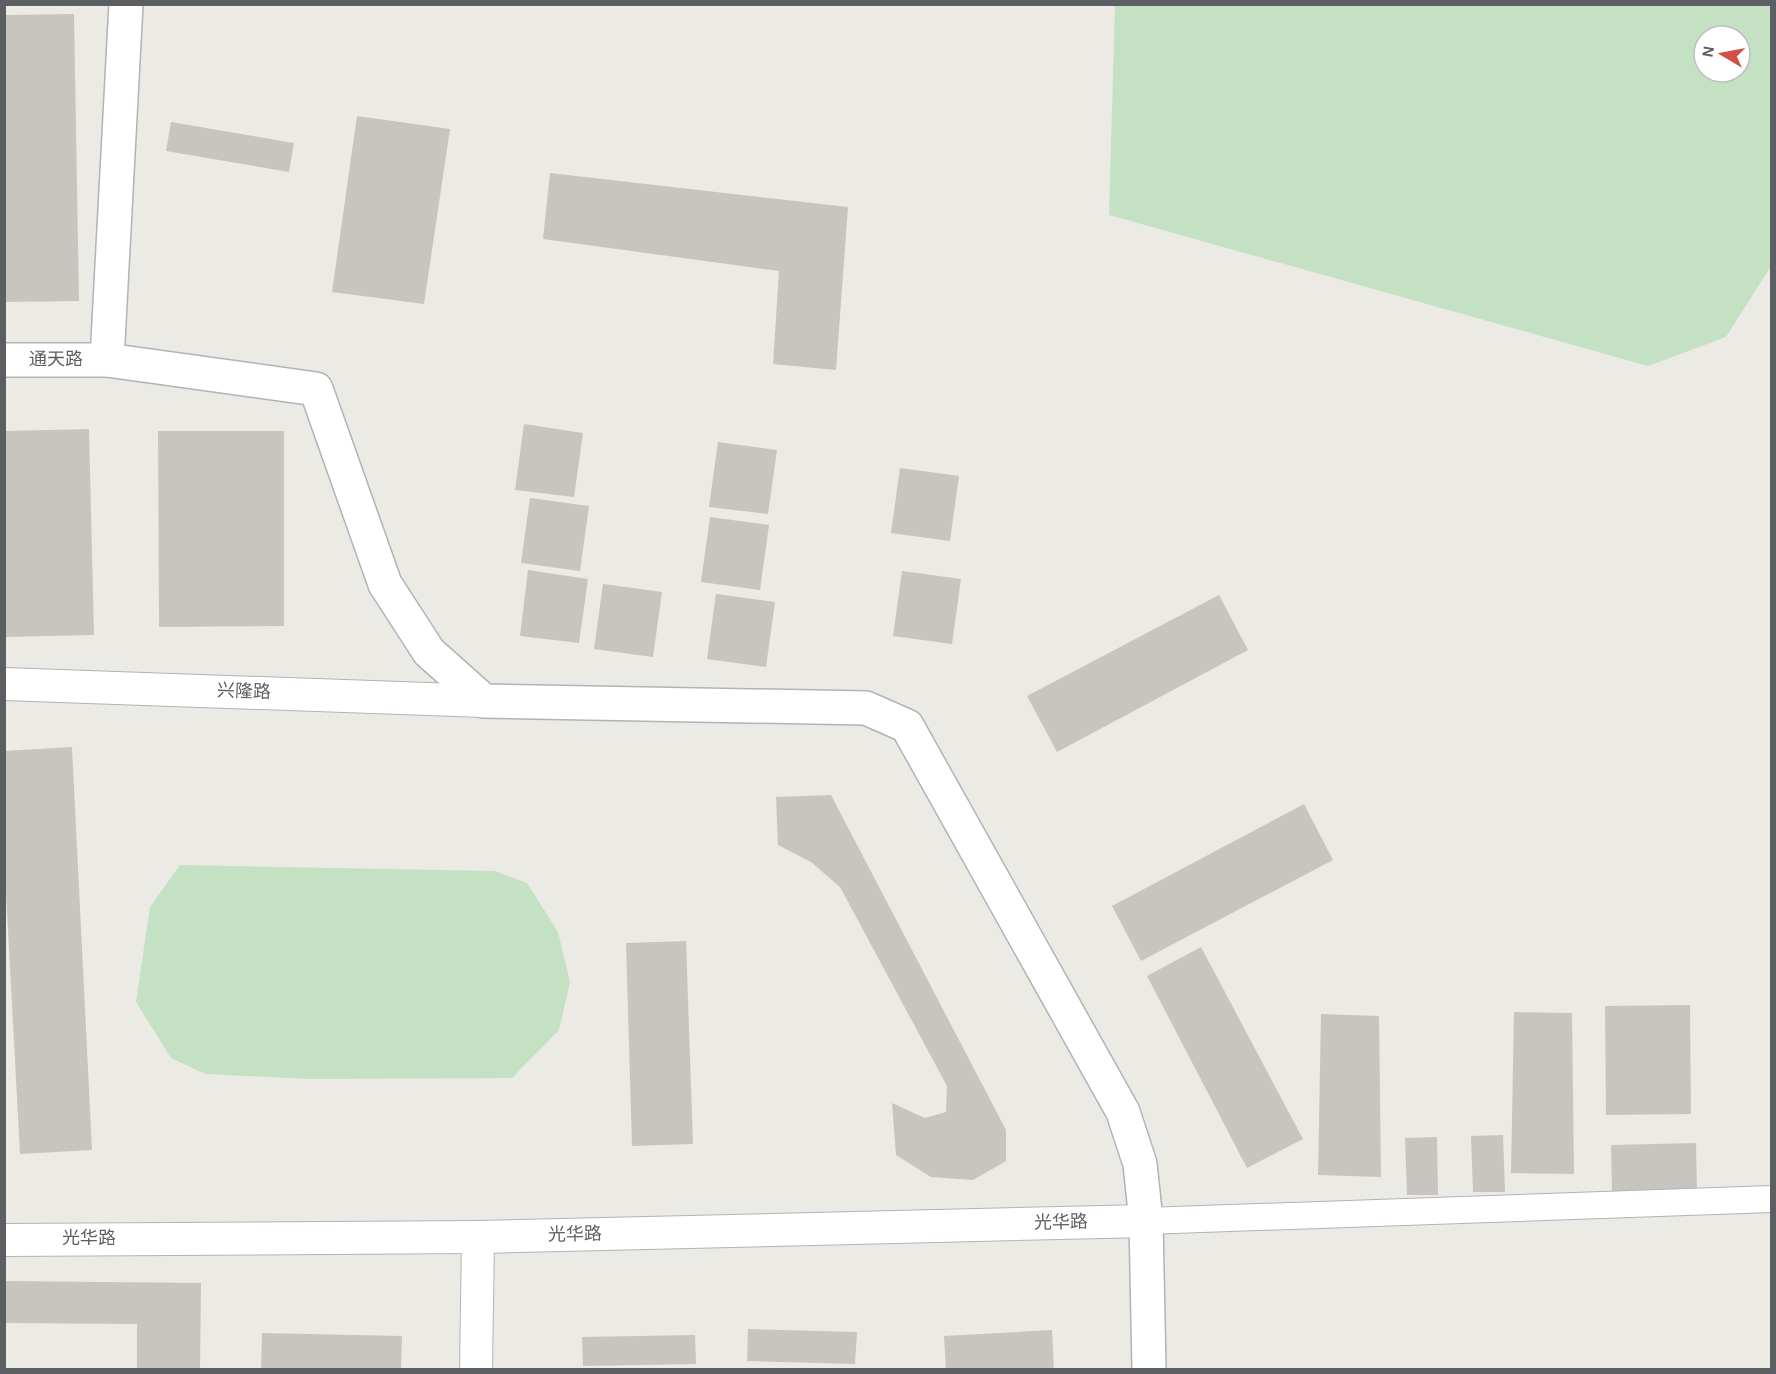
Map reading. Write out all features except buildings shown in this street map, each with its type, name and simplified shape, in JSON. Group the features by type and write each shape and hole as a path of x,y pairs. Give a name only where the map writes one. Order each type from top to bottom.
{"main road":[{"path":"108,360 126,4"},
{"name":"通天路","path":"4,360 108,360 316,389 386,584 429,652 484,701"},
{"path":"484,701 866,708 907,726 1123,1112 1140,1164 1146,1221 1149,1370"}],"street":[{"name":"兴隆路","path":"4,684 484,701"},
{"path":"1146,1221 1772,1199"},
{"name":"光华路","path":"4,1240 478,1238 1146,1221"},
{"path":"476,1370 478,1238"}],"green space":[{"path":"1115,5 1771,5 1771,266 1726,337 1648,366 1109,215"},
{"path":"180,865 495,871 527,883 558,932 570,982 559,1030 512,1078 311,1079 205,1074 171,1058 136,1002 150,907"}]}
